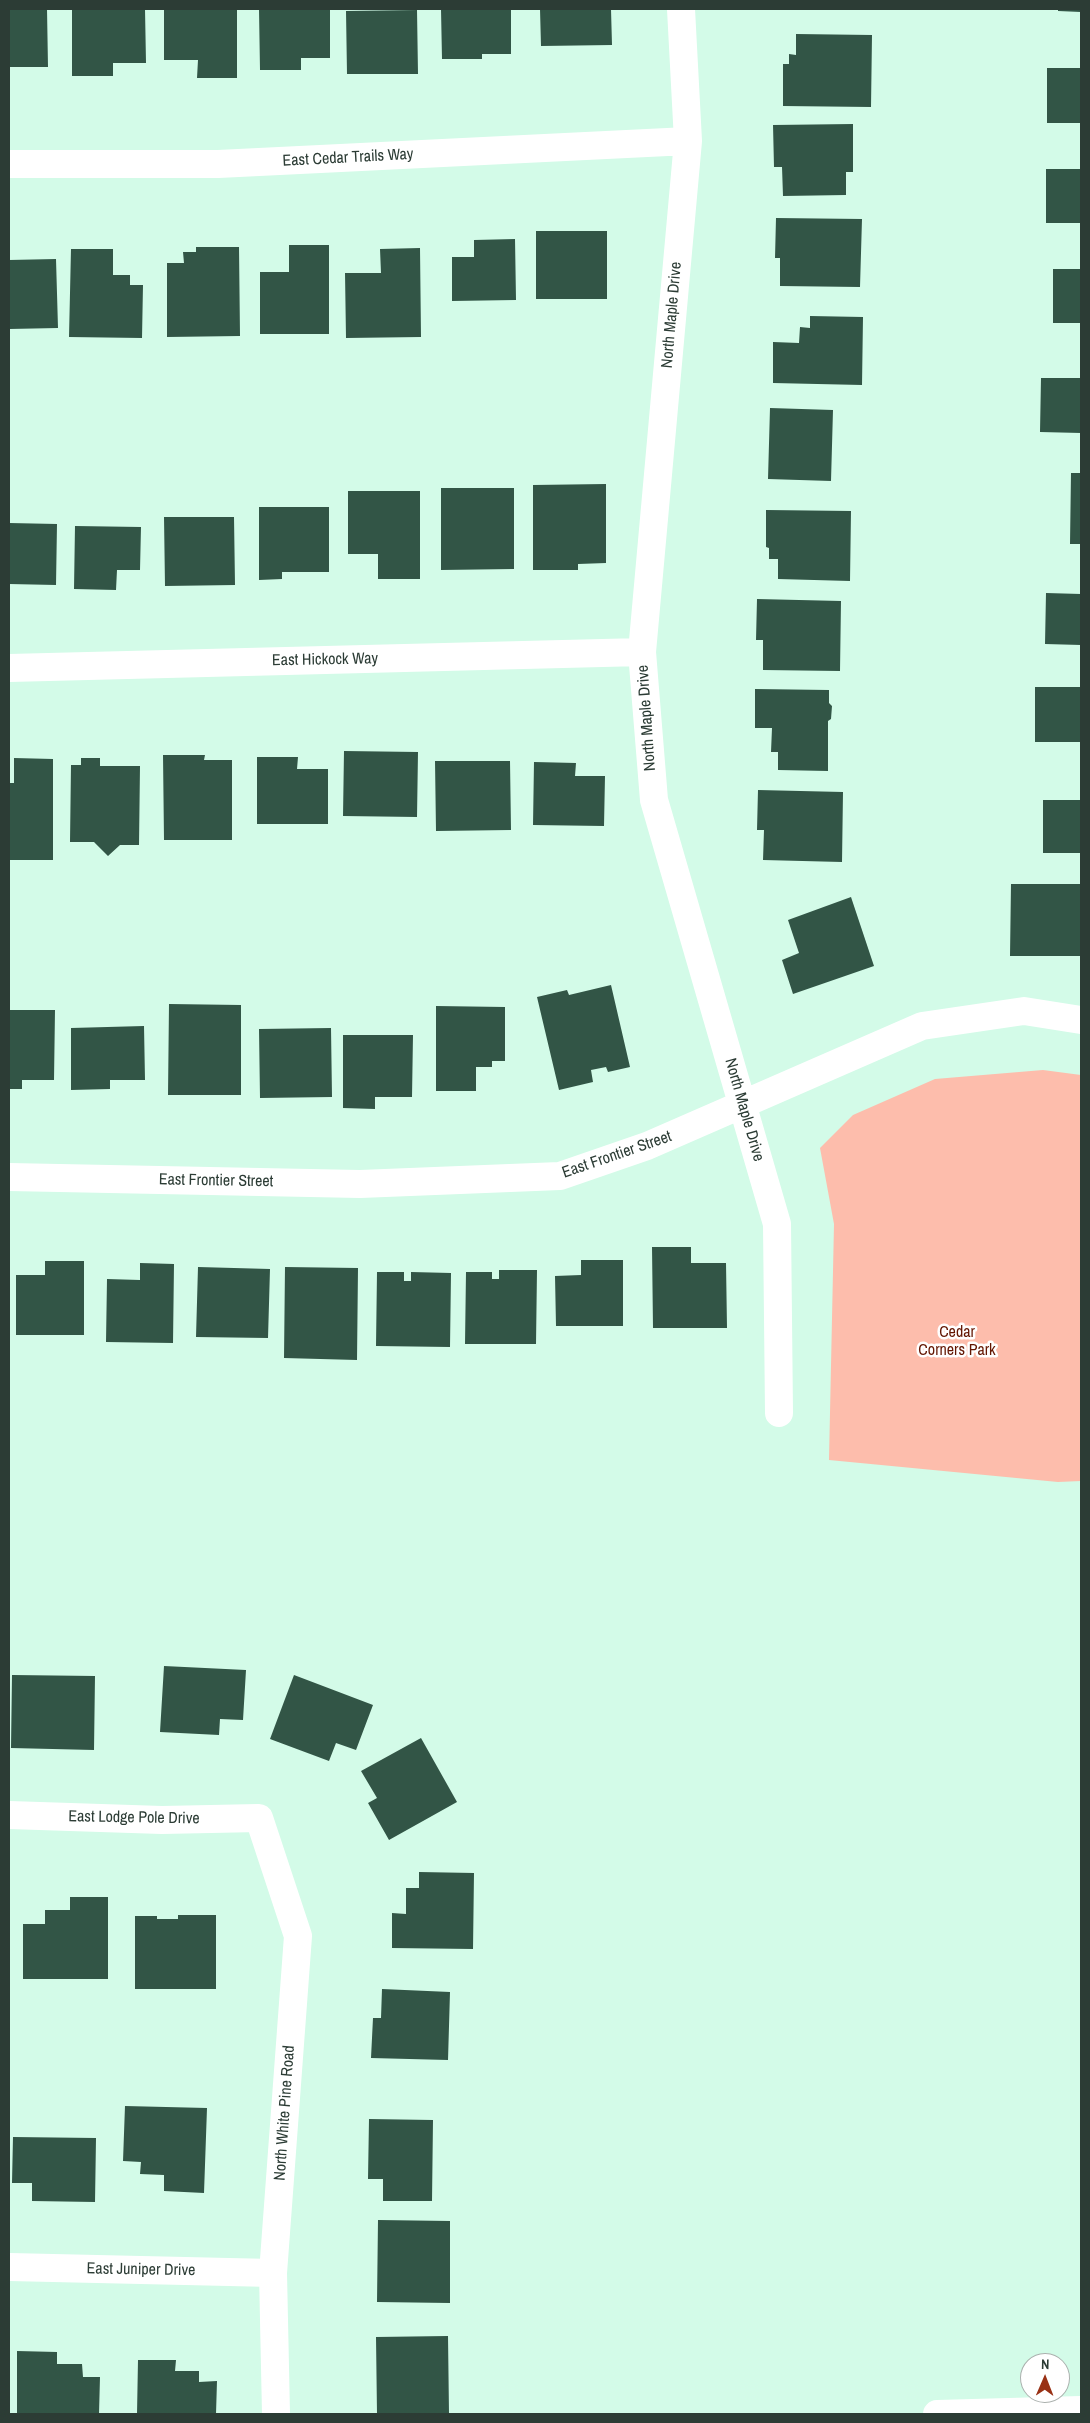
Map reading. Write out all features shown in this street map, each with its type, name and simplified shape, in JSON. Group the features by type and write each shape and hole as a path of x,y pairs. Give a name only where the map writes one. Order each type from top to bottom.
{"street":[{"name":"North Maple Drive","path":"681,9 688,141 642,652 654,800 777,1224 779,1413"},
{"name":"East Cedar Trails Way","path":"9,164 218,164 688,141"},
{"name":"East Hickock Way","path":"9,668 642,652"},
{"name":"East Frontier Street","path":"9,1177 360,1184 560,1176 647,1146 922,1026 1024,1011 1081,1020"},
{"name":"East Lodge Pole Drive","path":"9,1815 162,1820 259,1818"},
{"name":"North White Pine Road","path":"259,1818 298,1936 273,2273 276,2414"},
{"name":"East Juniper Drive","path":"9,2267 273,2273"},
{"path":"937,2414 1081,2410"}],"green space":[{"name":"Cedar Corners Park","path":"1043,1070 1081,1075 1081,1481 1058,1482 829,1460 834,1224 820,1148 853,1115 935,1079"}],"building":[{"path":"9,9 47,9 48,67 9,67"},
{"path":"72,9 145,9 146,63 113,63 113,76 72,76"},
{"path":"164,9 237,9 237,78 197,78 198,60 164,60"},
{"path":"259,9 330,9 330,58 301,58 301,70 260,70"},
{"path":"441,9 511,9 511,54 482,54 482,59 442,59"},
{"path":"540,9 611,9 612,45 541,46"},
{"path":"1058,9 1081,9 1081,12 1058,11"},
{"path":"417,10 418,74 347,74 346,11"},
{"path":"796,34 872,35 871,107 783,106 783,64 789,64 789,54 796,55"},
{"path":"1047,68 1081,68 1081,123 1047,123"},
{"path":"853,124 853,172 846,172 846,195 783,196 782,167 774,167 773,125"},
{"path":"1046,169 1081,169 1081,223 1046,223"},
{"path":"776,218 862,219 860,287 780,286 780,258 775,258"},
{"path":"536,231 607,231 607,299 536,299"},
{"path":"515,239 516,300 452,301 452,257 474,257 474,240"},
{"path":"289,245 329,245 329,334 260,334 260,272 289,272"},
{"path":"196,247 239,247 240,336 167,337 167,263 184,263 183,252 196,252"},
{"path":"420,248 421,337 346,338 345,273 381,273 380,249"},
{"path":"71,249 113,249 113,275 130,275 130,285 143,285 142,338 69,337"},
{"path":"56,259 58,328 9,329 9,260"},
{"path":"1053,269 1081,269 1081,323 1053,323"},
{"path":"810,316 863,317 862,385 773,383 773,342 799,343 800,327 810,328"},
{"path":"1041,378 1081,378 1081,433 1040,432"},
{"path":"770,408 833,410 831,481 768,479"},
{"path":"1071,473 1081,473 1081,544 1070,544"},
{"path":"606,484 606,563 578,564 578,570 533,570 533,485"},
{"path":"441,488 514,488 514,569 441,570"},
{"path":"348,491 420,491 420,579 378,579 378,554 348,554"},
{"path":"259,507 329,507 329,572 282,572 282,579 259,580"},
{"path":"766,510 851,511 850,581 778,579 778,559 769,559 769,548 766,547"},
{"path":"164,517 234,517 235,585 165,586"},
{"path":"9,523 57,524 56,585 9,584"},
{"path":"75,526 141,527 140,570 117,570 116,590 74,589"},
{"path":"1046,593 1081,594 1081,645 1045,644"},
{"path":"757,599 841,601 840,671 763,670 763,640 756,640"},
{"path":"1035,687 1081,687 1081,742 1035,742"},
{"path":"755,689 829,690 829,703 832,706 831,719 828,721 828,771 778,770 778,752 771,752 772,728 755,728"},
{"path":"344,751 418,752 417,817 343,816"},
{"path":"163,755 205,755 204,760 232,760 232,840 164,840"},
{"path":"257,757 298,757 297,769 328,769 328,824 257,824"},
{"path":"14,758 53,759 53,860 9,860 9,783 14,783"},
{"path":"81,758 100,758 100,766 140,766 139,845 120,845 108,856 94,842 70,842 71,765 81,765"},
{"path":"435,761 510,761 511,830 436,831"},
{"path":"534,762 576,763 575,776 605,776 604,826 533,825"},
{"path":"758,790 843,792 842,862 763,860 764,830 757,830"},
{"path":"1043,800 1081,800 1081,853 1043,853"},
{"path":"1011,884 1081,884 1081,956 1010,956"},
{"path":"851,897 874,966 793,994 782,960 799,953 788,920"},
{"path":"611,985 630,1067 608,1072 606,1067 591,1070 593,1082 559,1090 537,997 567,990 569,995"},
{"path":"169,1004 241,1005 241,1095 168,1095"},
{"path":"436,1006 505,1007 505,1061 492,1061 492,1067 476,1067 476,1091 436,1091"},
{"path":"9,1010 55,1010 54,1080 22,1080 22,1089 9,1089"},
{"path":"144,1026 145,1080 110,1080 110,1089 71,1090 71,1028"},
{"path":"331,1028 332,1097 260,1098 259,1029"},
{"path":"343,1035 413,1035 412,1097 375,1097 375,1109 343,1108"},
{"path":"652,1247 691,1247 691,1263 726,1263 727,1328 653,1328"},
{"path":"581,1260 623,1260 623,1326 556,1326 555,1276 581,1275"},
{"path":"45,1261 84,1261 84,1335 16,1335 16,1275 45,1275"},
{"path":"140,1263 174,1264 173,1343 106,1342 107,1279 140,1280"},
{"path":"198,1267 270,1269 268,1338 196,1337"},
{"path":"285,1267 358,1268 357,1360 284,1358"},
{"path":"499,1270 537,1270 536,1344 465,1344 466,1272 492,1272 492,1279 499,1279"},
{"path":"377,1272 404,1272 404,1281 411,1281 411,1272 451,1273 450,1347 376,1346"},
{"path":"164,1666 246,1670 243,1720 220,1719 219,1735 160,1732"},
{"path":"12,1675 95,1676 94,1750 11,1748"},
{"path":"294,1675 373,1705 356,1750 336,1743 329,1761 270,1739"},
{"path":"421,1738 457,1802 389,1840 368,1803 377,1798 361,1771"},
{"path":"419,1872 474,1873 473,1949 392,1948 392,1913 406,1914 406,1888 419,1888"},
{"path":"70,1897 108,1897 108,1979 23,1979 23,1924 45,1924 45,1910 70,1910"},
{"path":"178,1915 216,1915 216,1989 135,1989 135,1916 157,1916 157,1919 178,1919"},
{"path":"382,1989 450,1992 448,2060 371,2058 373,2018 381,2018"},
{"path":"125,2106 207,2108 204,2193 164,2191 164,2175 140,2174 141,2162 123,2161"},
{"path":"369,2119 433,2120 432,2201 383,2201 383,2179 368,2179"},
{"path":"13,2137 96,2138 95,2202 32,2201 32,2183 12,2183"},
{"path":"378,2220 450,2221 450,2303 377,2302"},
{"path":"448,2336 449,2414 377,2414 376,2337"},
{"path":"17,2351 57,2352 57,2364 82,2364 83,2377 100,2377 99,2414 17,2414"},
{"path":"138,2360 176,2360 175,2371 199,2371 199,2382 217,2381 216,2414 137,2414"}]}
